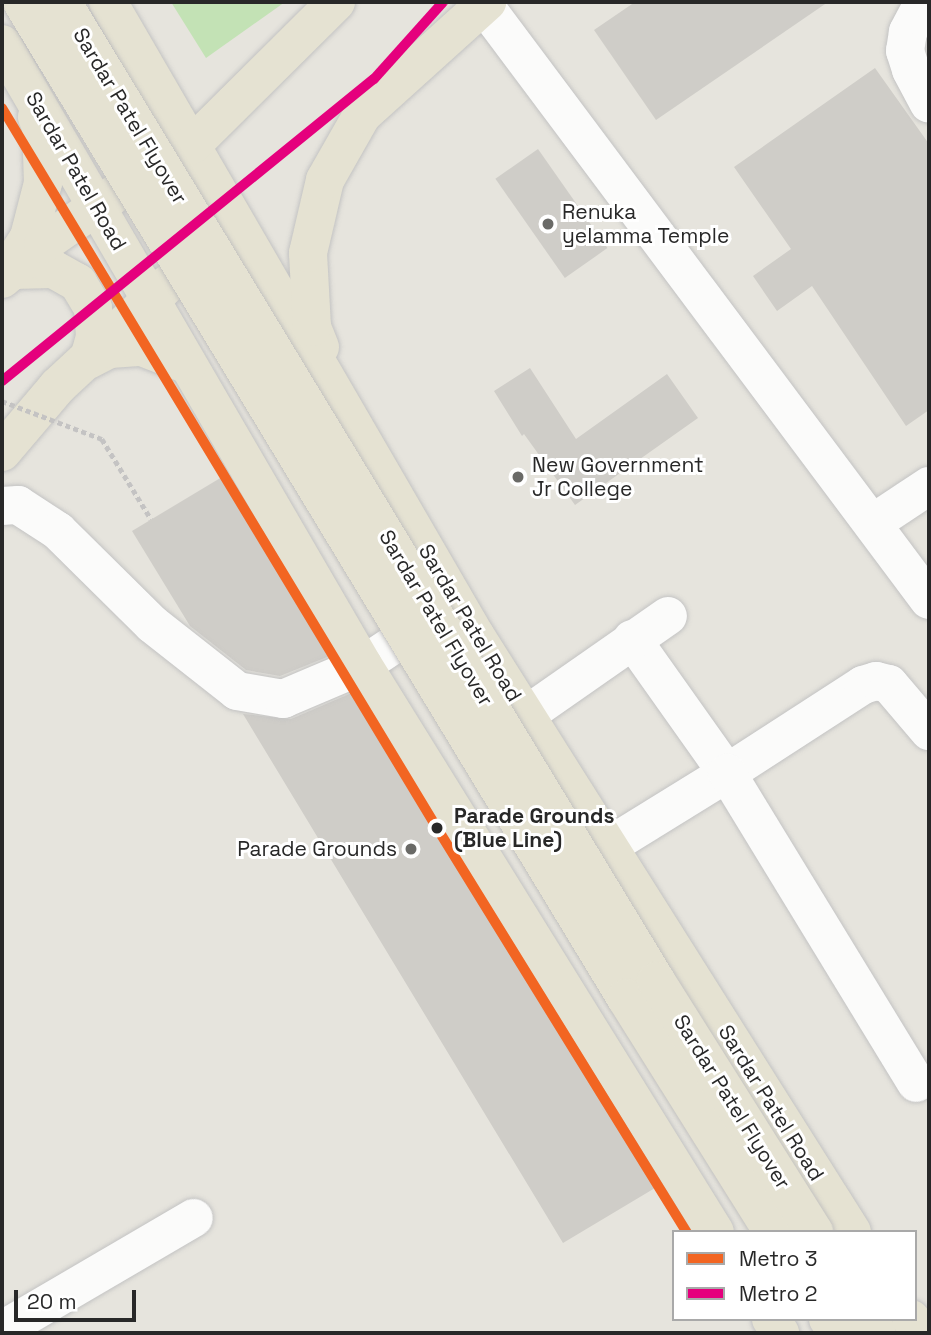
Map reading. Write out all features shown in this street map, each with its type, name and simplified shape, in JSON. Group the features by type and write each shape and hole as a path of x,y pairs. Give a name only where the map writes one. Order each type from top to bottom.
{"main road":[{"name":"Sardar Patel Flyover","path":"22,2 619,986 772,1230"},
{"name":"Sardar Patel Flyover","path":"62,2 642,957 813,1230"},
{"name":"Sardar Patel Road","path":"108,2 457,603 851,1230"},
{"path":"5,277 96,206 192,145 336,2"},
{"path":"339,398 312,327 308,253 325,180 362,115 486,3"},
{"name":"Sardar Patel Road","path":"11,60 363,665 714,1230"},
{"path":"5,277 29,237 43,183 41,127 11,60"},
{"path":"52,128 73,145 100,152 126,144 146,124 154,98 149,71"},
{"path":"2,452 86,359 149,299 238,225"},
{"path":"5,277 53,269 78,283 93,308 95,337 86,359"},
{"path":"86,359 110,349 142,347 188,365 186,349 194,319 215,297 245,290 274,300 294,323"},
{"path":"573,1007 670,943"}],"street":[{"path":"929,2 920,9 908,32 905,51 911,70 929,104"},
{"path":"486,3 929,600"},
{"path":"873,523 929,486"},
{"path":"2,506 18,505 58,531 152,624 237,691 283,699 363,665 457,603"},
{"path":"526,715 668,616"},
{"path":"632,639 727,773 916,1083"},
{"path":"609,846 863,685 876,681 889,684 929,731"},
{"path":"2,1330 194,1218"}],"path":[{"path":"2,401 102,439 151,519"}],"green space":[{"path":"171,2 285,2 206,58"}],"building":[{"path":"635,2 828,2 656,120 594,30"},
{"path":"875,68 929,144 929,410 906,426 812,286 777,311 753,276 791,249 734,167"},
{"path":"538,149 607,248 565,278 495,179"},
{"path":"530,368 576,439 667,374 698,418 575,505 524,434 522,436 494,391"},
{"path":"227,474 332,655 280,676 246,670 190,626 132,531"},
{"path":"354,692 660,1185 563,1243 243,714 291,719"}],"metro line":[{"name":"2","path":"2,381 374,79 443,2"},
{"name":"3","path":"2,108 437,828 686,1230"}],"place":[{"name":"Renuka yelamma Temple","path":"548,224"},
{"name":"New Government Jr College","path":"518,477"},
{"name":"Parade Grounds (Blue Line)","path":"437,828"},
{"name":"Parade Grounds","path":"411,849"}]}
